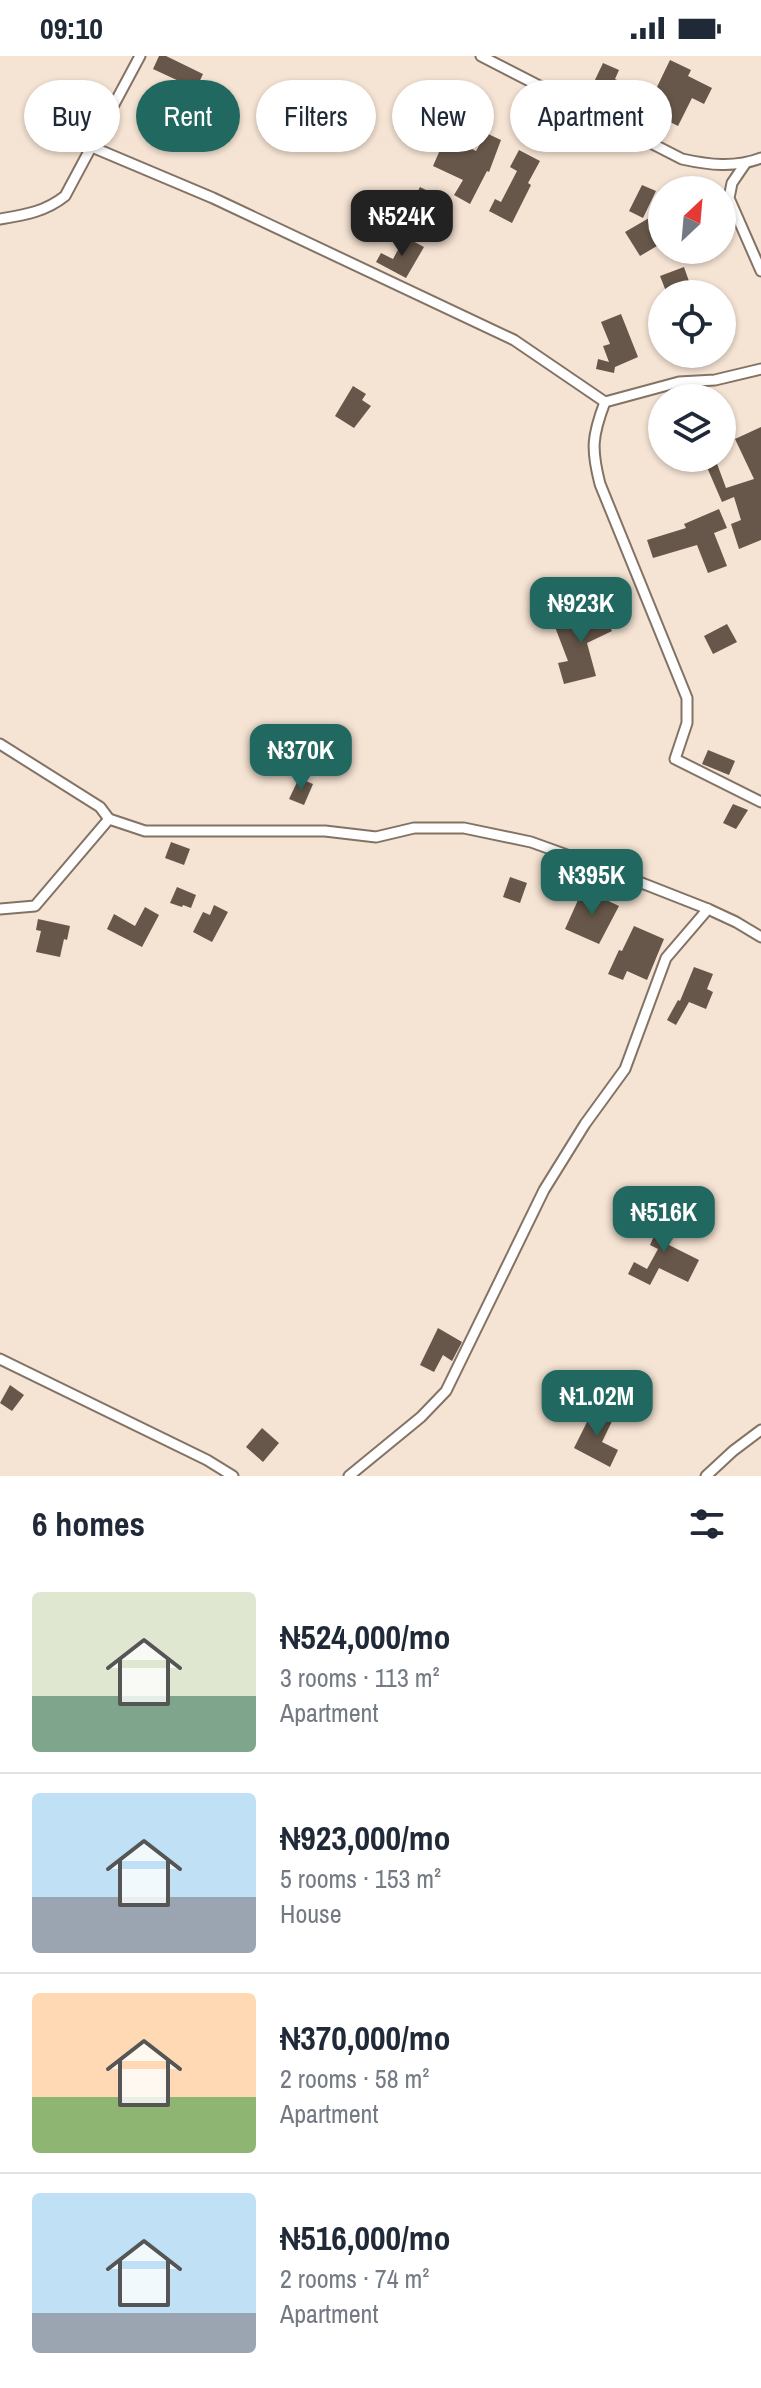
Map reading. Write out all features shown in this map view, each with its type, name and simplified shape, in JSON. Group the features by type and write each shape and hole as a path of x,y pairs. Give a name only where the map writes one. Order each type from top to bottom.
{"street":[{"path":"120,94 140,56"},
{"path":"481,56 682,159 703,164 745,164 761,158"},
{"path":"0,219 34,213 56,204 65,196 89,152"},
{"path":"104,152 213,198 514,340 605,402 679,382 715,380 761,369"},
{"path":"745,164 732,183 729,198 761,271"},
{"path":"605,402 595,428 593,457 600,484 687,698 687,723 675,759 761,802"},
{"path":"0,744 100,807 109,819 145,831 325,831 376,837 414,828 464,828 531,842 708,909 761,937"},
{"path":"0,909 35,906 109,819"},
{"path":"349,1476 421,1417 446,1391 544,1190 585,1124 625,1069 666,958 708,909"},
{"path":"0,1359 207,1460 233,1476"},
{"path":"706,1476 761,1430"}],"building":[{"path":"159,56 166,56 203,74 200,80 177,80 153,69"},
{"path":"670,60 691,70 688,76 712,88 704,104 692,98 678,126 672,123 672,80 660,80"},
{"path":"603,63 619,70 615,79 595,80"},
{"path":"494,137 501,140 489,172 470,204 454,195 463,180 433,166 439,152 494,152"},
{"path":"518,152 540,161 512,223 489,211 495,199 501,202 517,171 510,167"},
{"path":"642,185 648,188 648,208 643,218 629,211"},
{"path":"420,187 446,200 431,229 405,215"},
{"path":"648,219 648,251 640,256 625,232"},
{"path":"405,237 424,247 406,278 376,262 381,253 393,259"},
{"path":"684,267 689,280 662,280 660,276"},
{"path":"621,314 638,357 615,367 614,373 596,369 598,359 609,362 603,346 610,344 601,322"},
{"path":"353,386 366,394 362,400 371,406 354,428 335,416"},
{"path":"761,427 761,540 739,549 731,524 741,520 734,497 722,502 709,472 720,472 726,488 754,479 736,439"},
{"path":"719,509 727,528 714,533 727,566 708,573 697,545 653,558 647,540 686,528 684,524"},
{"path":"600,608 612,631 587,643 596,676 564,684 558,663 568,661 555,627"},
{"path":"727,624 737,642 713,654 704,636"},
{"path":"708,750 735,761 729,775 702,764"},
{"path":"299,778 313,784 304,805 289,799"},
{"path":"733,804 748,810 736,829 723,823"},
{"path":"171,842 190,849 184,865 165,858"},
{"path":"510,877 527,883 520,903 503,897"},
{"path":"177,887 196,895 191,908 170,903"},
{"path":"583,889 619,906 599,944 565,929"},
{"path":"214,905 228,912 212,942 193,932 203,912 210,915"},
{"path":"145,907 159,915 142,947 107,929 114,914 135,926"},
{"path":"38,919 70,926 60,957 36,952 41,931 36,930"},
{"path":"634,926 664,939 647,980 627,971 623,980 608,974"},
{"path":"694,967 713,974 707,989 713,992 706,1009 689,1002 676,1025 667,1020 680,1001"},
{"path":"647,1213 677,1228 669,1245 699,1260 688,1282 659,1268 650,1285 628,1274 634,1262 647,1269 658,1249 650,1245 655,1234 640,1227"},
{"path":"438,1328 462,1342 452,1361 443,1355 434,1372 420,1365"},
{"path":"10,1385 24,1395 12,1411 0,1403"},
{"path":"594,1408 614,1417 602,1442 618,1450 610,1467 574,1448"},
{"path":"262,1428 279,1443 263,1462 246,1447"}]}
